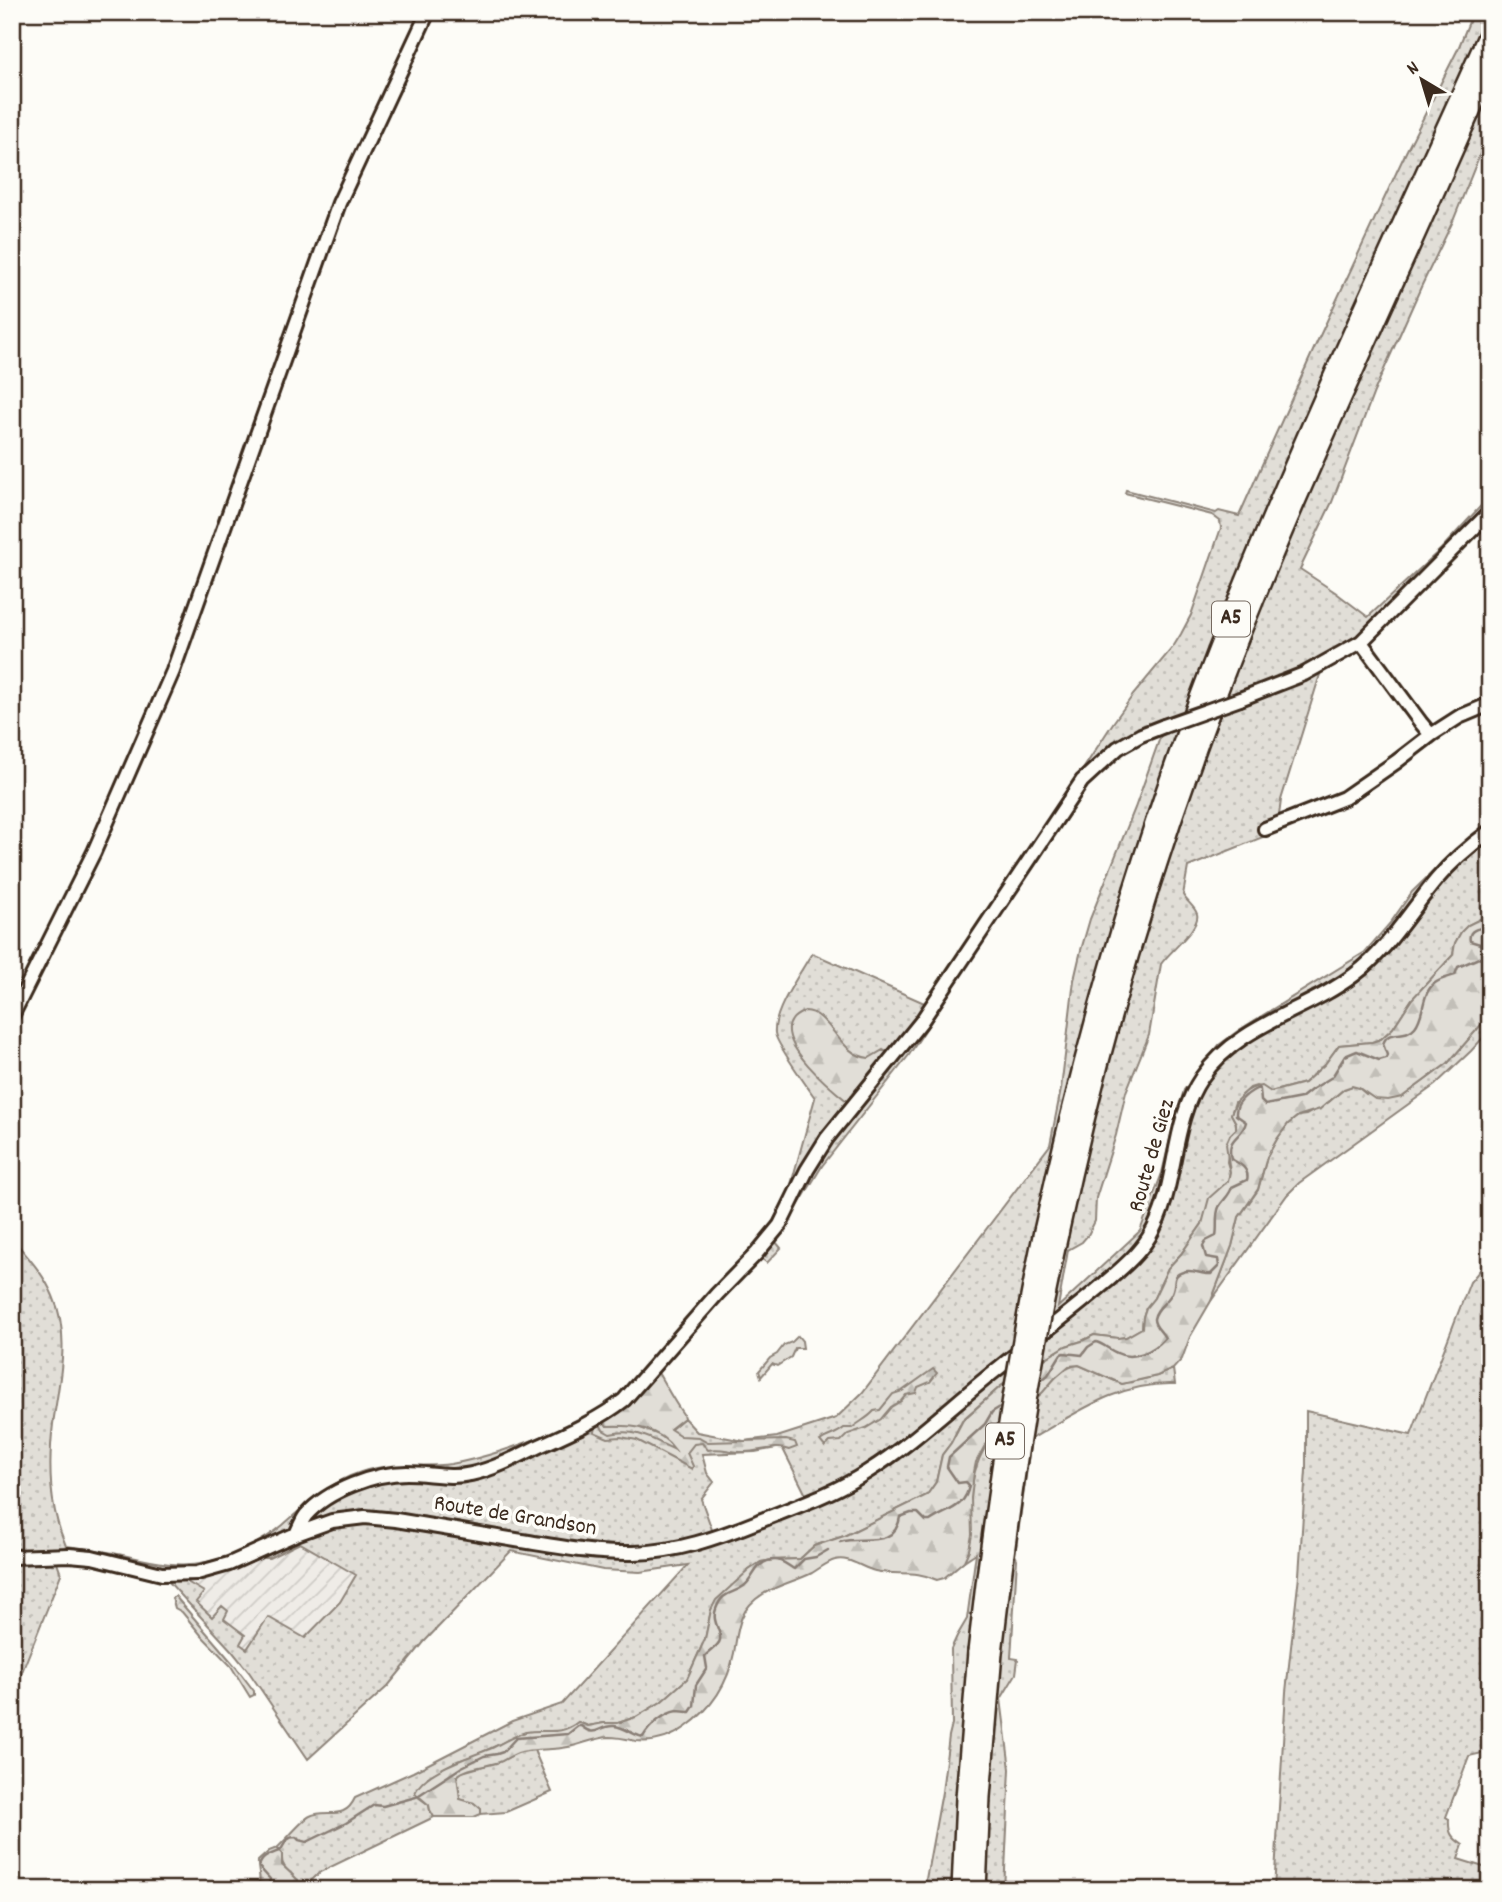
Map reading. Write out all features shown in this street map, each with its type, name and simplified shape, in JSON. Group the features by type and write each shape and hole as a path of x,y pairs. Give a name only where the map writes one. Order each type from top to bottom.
{"highway":[{"name":"A5","path":"1051,1233 1073,1106 1107,980 1141,867 1188,730 1244,586 1314,423 1490,32"},
{"name":"A5","path":"976,1890 991,1539 1007,1429 1024,1330 1120,985 1157,862 1207,719 1289,515 1490,66"},
{"name":"A5","path":"962,1890 968,1776 985,1652"}],"street":[{"path":"12,1016 94,852 173,671 339,203 428,12"},
{"path":"296,1534 305,1516 321,1502 348,1487 380,1475 408,1473 455,1477 488,1470 578,1428 611,1410 624,1399 780,1224 807,1170 827,1138 921,1022 1083,781 1118,748 1141,735 1304,674 1361,642 1490,512"},
{"path":"1361,642 1431,735"},
{"path":"1265,829 1344,798 1431,735 1459,717 1490,704"},
{"name":"Route de Giez","path":"978,1384 1070,1314 1143,1246 1163,1208 1181,1127 1192,1094 1216,1061 1262,1026 1358,972 1377,955 1446,869 1490,831"},
{"name":"Route de Grandson","path":"12,1557 54,1554 92,1557 162,1574 197,1573 229,1564 332,1521 365,1517 584,1551 651,1552 692,1545 818,1497 863,1474 933,1424 978,1384"}],"shaded area":[{"path":"300,1543 356,1576 340,1602 305,1638 263,1624 247,1649 240,1644 245,1635 224,1618 228,1611 213,1617 196,1602 203,1591 182,1579 168,1581 162,1574 248,1555 270,1558"}],"green space":[{"path":"1473,12 1490,12 1490,129 1453,221 1374,392 1332,502 1300,569 1368,617 1441,549 1490,496 1490,512 1401,603 1323,665 1281,800 1278,823 1268,835 1188,867 1183,895 1196,911 1197,919 1161,964 1149,1035 1126,1092 1096,1198 1095,1221 1082,1242 1068,1250 1058,1307 1140,1231 1162,1173 1184,1090 1219,1045 1365,952 1412,892 1450,855 1490,824 1490,914 1468,925 1461,932 1453,955 1412,999 1393,1028 1381,1039 1339,1045 1325,1064 1304,1083 1270,1092 1256,1086 1235,1102 1231,1114 1236,1129 1230,1135 1228,1181 1206,1213 1202,1224 1168,1268 1154,1298 1146,1308 1142,1328 1126,1337 1094,1335 1066,1346 1001,1386 962,1420 942,1455 936,1482 927,1495 844,1536 814,1546 800,1559 761,1562 749,1570 716,1601 711,1610 705,1639 687,1679 661,1702 636,1717 618,1723 588,1726 578,1722 567,1731 526,1732 455,1762 428,1777 418,1797 429,1805 434,1817 320,1872 302,1890 299,1890 296,1879 284,1866 282,1854 277,1848 307,1818 316,1814 346,1810 355,1798 413,1772 512,1721 562,1704 688,1565 640,1572 603,1570 511,1551 424,1642 388,1686 308,1759 249,1672 168,1581 182,1579 204,1592 196,1602 212,1617 222,1606 228,1611 224,1619 245,1635 240,1644 247,1649 268,1617 305,1638 340,1602 356,1575 300,1543 269,1558 256,1558 197,1573 54,1555 61,1574 12,1697 12,1238 45,1280 53,1296 61,1327 62,1359 50,1471 56,1516 66,1546 183,1565 226,1557 266,1537 319,1494 350,1476 384,1467 451,1464 489,1455 585,1420 617,1397 752,1249 772,1223 790,1188 815,1098 792,1065 775,1033 778,1014 812,953 931,1006 941,992 946,998 909,1055 822,1166 775,1241 781,1248 767,1263 756,1254 605,1423 607,1426 632,1425 665,1437 684,1418 697,1432 744,1441 777,1437 836,1418 862,1393 1050,1145 1061,1089 1074,980 1081,950 1090,919 1135,808 1162,732 1161,728 1078,777 1133,695 1181,634 1191,615 1221,528 1220,521 1212,515 1125,493 1126,490 1216,513 1219,511 1239,516 1406,152 1458,49","holes":["782,1447 809,1501 715,1538 701,1499 714,1482 707,1473 702,1454 755,1452"]},
{"path":"1490,914 1490,1012 1487,1018 1448,1063 1402,1097 1375,1099 1352,1086 1344,1089 1320,1109 1298,1116 1288,1124 1267,1157 1258,1189 1239,1217 1232,1246 1211,1301 1190,1337 1182,1359 1173,1369 1157,1376 1122,1384 1079,1365 1069,1366 1055,1378 993,1436 976,1462 971,1498 972,1535 964,1561 944,1578 937,1580 921,1575 875,1571 840,1559 772,1589 747,1608 740,1621 734,1653 723,1685 711,1704 686,1727 656,1740 636,1741 609,1737 563,1748 522,1752 496,1763 467,1770 457,1776 460,1799 474,1803 481,1809 481,1814 474,1817 434,1817 429,1805 415,1793 420,1785 438,1771 522,1733 558,1731 578,1722 588,1726 618,1723 636,1717 661,1702 687,1679 705,1639 716,1600 749,1570 761,1562 800,1559 814,1546 844,1536 927,1495 936,1482 942,1455 963,1420 1001,1386 1066,1346 1094,1335 1126,1337 1142,1328 1146,1308 1154,1298 1168,1268 1202,1224 1209,1198 1228,1181 1230,1172 1226,1144 1236,1129 1231,1114 1242,1095 1256,1087 1262,1086 1271,1092 1304,1083 1325,1064 1339,1045 1381,1039 1393,1028 1412,999 1453,955 1461,932 1468,925"},
{"path":"805,1011 821,1018 850,1050 859,1055 869,1058 883,1050 888,1053 848,1102 808,1065 791,1041 789,1030 792,1020"},
{"path":"1490,1012 1490,1027 1482,1039 1435,1085 1299,1183 1287,1195 1211,1301 1232,1246 1239,1217 1258,1190 1267,1157 1288,1124 1352,1086 1366,1094 1402,1097 1448,1063"},
{"path":"1490,1258 1490,1757 1482,1753 1469,1756 1446,1817 1449,1819 1451,1835 1463,1845 1458,1859 1490,1869 1490,1890 1274,1890 1286,1692 1299,1575 1306,1470 1306,1411 1411,1435 1470,1282"},
{"path":"798,1336 803,1348 795,1348 791,1357 777,1366 772,1364 761,1377 759,1371 770,1358"},
{"path":"1079,1365 1122,1384 1157,1376 1173,1369 1175,1384 1154,1385 1117,1393 1082,1409 1031,1439 1015,1555 1017,1559 1011,1658 1018,1659 1016,1674 1001,1699 1010,1769 1004,1890 924,1890 952,1724 951,1649 967,1619 976,1553 964,1561 970,1539 976,1467 982,1453 999,1430 1061,1373"},
{"path":"933,1369 937,1373 930,1382 918,1387 916,1393 906,1395 881,1419 848,1434 841,1441 830,1442 825,1447 820,1441 844,1428 852,1428 874,1411 880,1410 893,1394 902,1391"},
{"path":"657,1371 683,1414 684,1418 670,1429 681,1436 699,1437 708,1442 786,1440 795,1442 797,1447 789,1450 778,1448 743,1452 708,1450 702,1443 694,1444 687,1453 692,1469 637,1440 608,1438 594,1432 595,1426 600,1424 603,1430 610,1434 628,1432 675,1450 669,1442 653,1432 636,1427 607,1426 605,1423 605,1419"},
{"path":"175,1596 235,1666 254,1691 254,1695 250,1697 231,1666 182,1612 175,1608 172,1598"},
{"path":"534,1750 552,1792 506,1812 481,1814 480,1809 460,1799 457,1776 462,1772 501,1761 515,1753"},
{"path":"277,1848 282,1854 282,1865 298,1880 299,1890 216,1890 227,1883 245,1886 259,1883 258,1861"}],"waterway":[{"path":"1037,1384 1048,1375 1061,1354 1082,1355 1096,1342 1123,1355 1136,1355 1149,1351 1165,1338 1155,1324 1157,1311 1169,1298 1177,1275 1189,1271 1211,1274 1219,1266 1218,1259 1206,1257 1203,1246 1206,1241 1216,1236 1218,1210 1232,1187 1247,1180 1245,1170 1231,1159 1230,1152 1232,1142 1246,1122 1236,1115 1240,1102 1258,1088 1261,1101 1265,1105 1301,1098 1332,1077 1345,1056 1357,1051 1379,1060 1386,1058 1383,1044 1386,1039 1411,1031 1415,1027 1431,987 1439,980 1455,975 1458,967 1483,955 1480,944 1470,941 1470,937 1473,931 1490,927"},
{"path":"840,1542 884,1538 897,1527 900,1517 918,1513 926,1521 930,1521 960,1504 969,1485 966,1482 958,1483 947,1467 949,1457 985,1424 992,1412 1005,1404"},
{"path":"222,1890 234,1886 258,1887 269,1883 270,1879 259,1867 260,1863 267,1856 281,1850 288,1839 296,1837 307,1842 346,1823 374,1805 383,1806 416,1797 462,1767 484,1756 503,1752 516,1738 568,1734 578,1726 590,1731 614,1726 643,1737 653,1724 667,1714 677,1711 690,1712 694,1706 696,1685 707,1668 705,1656 720,1640 715,1614 722,1599 748,1583 763,1563 778,1560 794,1569 804,1559 816,1557 828,1550"}]}
